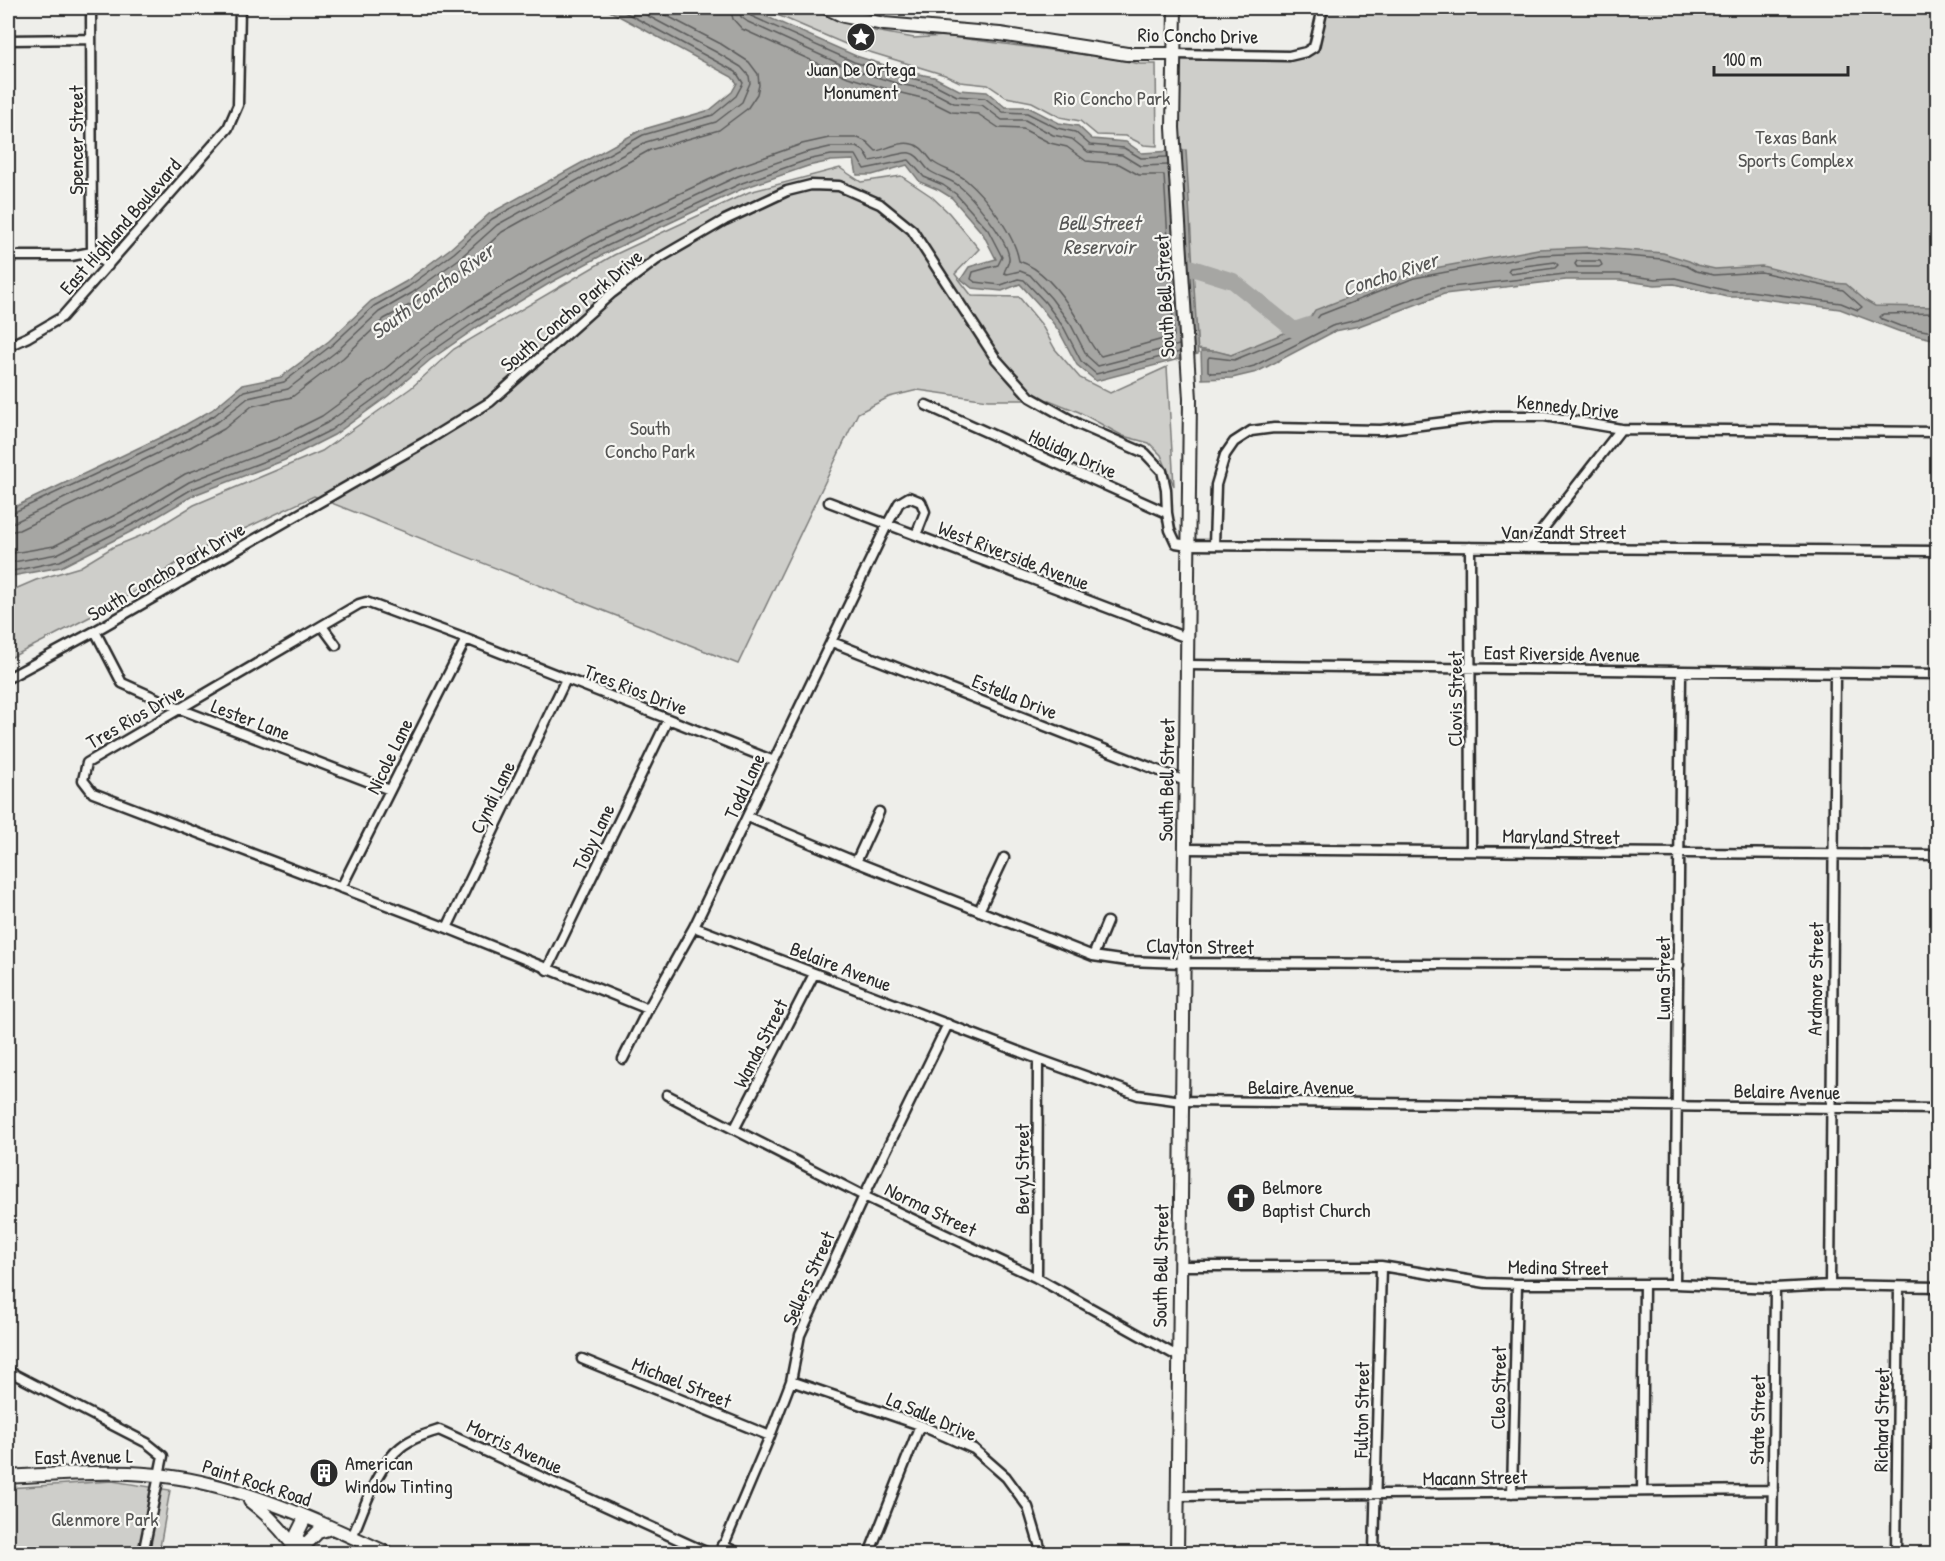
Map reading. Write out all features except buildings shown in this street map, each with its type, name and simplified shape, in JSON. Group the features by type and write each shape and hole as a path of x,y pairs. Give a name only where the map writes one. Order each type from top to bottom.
{"main road":[{"name":"Rio Concho Drive","path":"827,8 844,16 884,24 1000,34 1127,54 1174,54"},
{"name":"South Bell Street","path":"1174,8 1173,128 1190,399 1177,1554"},
{"name":"East Avenue L","path":"8,1477 106,1472 160,1476"},
{"name":"Paint Rock Road","path":"160,1476 208,1484 241,1494 331,1528 389,1554"},
{"path":"241,1494 266,1513 283,1531 298,1553"},
{"path":"298,1553 297,1534 305,1518"},
{"path":"298,1553 318,1532 331,1528"}],"street":[{"name":"Spencer Street","path":"91,8 92,252"},
{"name":"East Highland Boulevard","path":"8,346 62,317 228,128 238,105 240,8"},
{"name":"Rio Concho Drive","path":"1174,54 1289,56 1306,52 1314,47 1323,8"},
{"path":"8,40 90,39"},
{"name":"South Concho Park Drive","path":"8,678 95,631 423,443 490,402 612,293 656,260 725,220 787,191 811,185 840,186 880,204 912,230 996,359 1030,397 1078,424 1145,453 1162,471 1166,489 1167,513"},
{"path":"8,256 71,256 92,252 108,266"},
{"name":"Holiday Drive","path":"926,405 1167,513"},
{"name":"Kennedy Drive","path":"1214,544 1216,485 1225,455 1234,442 1251,431 1274,428 1381,430 1493,416 1545,416 1622,429 1938,432"},
{"path":"1528,548 1622,429"},
{"name":"Todd Lane","path":"623,1059 694,927 887,525 899,502 909,498 921,502 924,512 916,535"},
{"name":"West Riverside Avenue","path":"829,502 1187,638"},
{"path":"1167,513 1170,530 1176,543 1188,545"},
{"name":"Van Zandt Street","path":"1188,545 1938,551"},
{"name":"Clovis Street","path":"1470,547 1471,851"},
{"name":"Tres Rios Drive","path":"648,1009 447,928 93,793 83,780 87,763 366,602 466,639 774,761"},
{"path":"322,626 336,645"},
{"name":"Lester Lane","path":"95,631 122,682 180,709 390,790"},
{"name":"Nicole Lane","path":"342,888 466,639"},
{"name":"Estella Drive","path":"832,642 1185,781"},
{"name":"East Riverside Avenue","path":"1187,665 1938,674"},
{"name":"Luna Street","path":"1675,1284 1681,672"},
{"name":"Ardmore Street","path":"1830,1285 1835,674"},
{"name":"Cyndi Lane","path":"447,928 566,679"},
{"name":"Toby Lane","path":"547,970 668,719"},
{"path":"856,862 879,812"},
{"name":"Clayton Street","path":"748,817 1093,956 1127,961 1183,963 1679,966"},
{"name":"Maryland Street","path":"1185,849 1833,856 1938,855"},
{"path":"980,911 1004,858"},
{"path":"1093,956 1107,921"},
{"name":"Belaire Avenue","path":"694,927 1138,1095 1182,1101 1938,1109"},
{"name":"Wanda Street","path":"735,1128 814,974"},
{"name":"Sellers Street","path":"721,1549 791,1381 800,1335 864,1196 948,1024"},
{"name":"Beryl Street","path":"1037,1278 1038,1059"},
{"name":"Norma Street","path":"667,1095 864,1196 1037,1278 1179,1357"},
{"name":"Medina Street","path":"1180,1266 1381,1266 1486,1282 1517,1284 1675,1284 1775,1288 1830,1285 1938,1287"},
{"name":"Fulton Street","path":"1374,1554 1381,1266"},
{"name":"Cleo Street","path":"1512,1493 1517,1284"},
{"path":"1642,1491 1644,1284"},
{"name":"Richard Street","path":"1896,1554 1899,1287"},
{"name":"State Street","path":"1772,1554 1775,1288"},
{"name":"Michael Street","path":"582,1359 770,1436"},
{"path":"8,1371 147,1443 163,1456 143,1554"},
{"name":"La Salle Drive","path":"791,1381 920,1425 974,1449 1006,1477 1028,1507 1042,1554"},
{"path":"869,1554 920,1425"},
{"name":"Morris Avenue","path":"352,1537 382,1469 394,1454 400,1447 420,1435 439,1430 710,1554"},
{"name":"Macann Street","path":"1177,1496 1773,1490"},
{"path":"721,1549 741,1554"}],"green space":[{"name":"Rio Concho Park","path":"761,8 813,8 875,31 914,38 945,36 1140,64 1156,64 1157,146 1144,145 1126,136 1097,135 1080,121 1060,117 1032,102 1006,97 988,85 960,82 945,75 850,46"},
{"name":"Texas Bank Sports Complex","path":"1323,8 1937,8 1937,328 1585,253 1231,355 1174,346 1174,54 1289,56 1314,47"},
{"name":"South Concho Park","path":"840,168 861,182 901,176 931,196 949,213 979,249 955,274 972,296 1019,297 1041,324 1055,349 1080,378 1110,393 1167,367 1174,486 1161,455 1149,443 1123,436 1079,412 1049,400 988,400 918,390 889,397 858,413 738,664 314,496 189,555 117,603 8,659 8,592 36,580 80,567 113,547 150,532 194,505 322,451 411,388 454,349 614,255 749,192"},
{"name":"Glenmore Park","path":"112,1481 170,1490 159,1553 8,1554 8,1488"}],"water":[{"path":"604,8 747,8 856,56 903,71 934,77 959,90 987,92 1005,107 1028,107 1059,123 1078,126 1092,139 1126,142 1142,153 1186,150 1198,354 1096,381 1077,365 1059,331 1020,284 1002,291 972,288 961,279 969,267 996,259 983,234 952,198 920,182 907,165 872,175 857,175 854,160 831,161 808,166 744,188 610,251 550,283 479,326 430,360 388,396 334,435 285,460 194,495 140,527 61,567 12,576 8,579 8,510 178,429 212,410 242,385 281,377 329,341 371,301 405,282 451,248 489,214 641,130 710,110 732,92 737,83 732,77"},
{"path":"1588,247 1663,253 1715,269 1762,266 1831,283 1846,284 1875,306 1937,307 1937,340 1898,331 1840,309 1749,297 1727,297 1674,284 1655,285 1620,280 1566,280 1444,294 1359,326 1335,331 1257,372 1232,378 1202,379 1201,351 1216,351 1231,355 1306,324 1315,310 1413,272 1538,249"}],"waterway":[{"name":"Concho River","path":"1173,262 1233,281 1294,330 1312,324"}],"place":[{"name":"Juan De Ortega Monument","path":"861,37"},
{"name":"Belmore Baptist Church","path":"1241,1198"},
{"name":"American Window Tinting","path":"324,1473"}],"water label":[{"name":"Bell Street Reservoir","path":"1099,234"},
{"name":"South Concho River","path":"432,291"}]}
